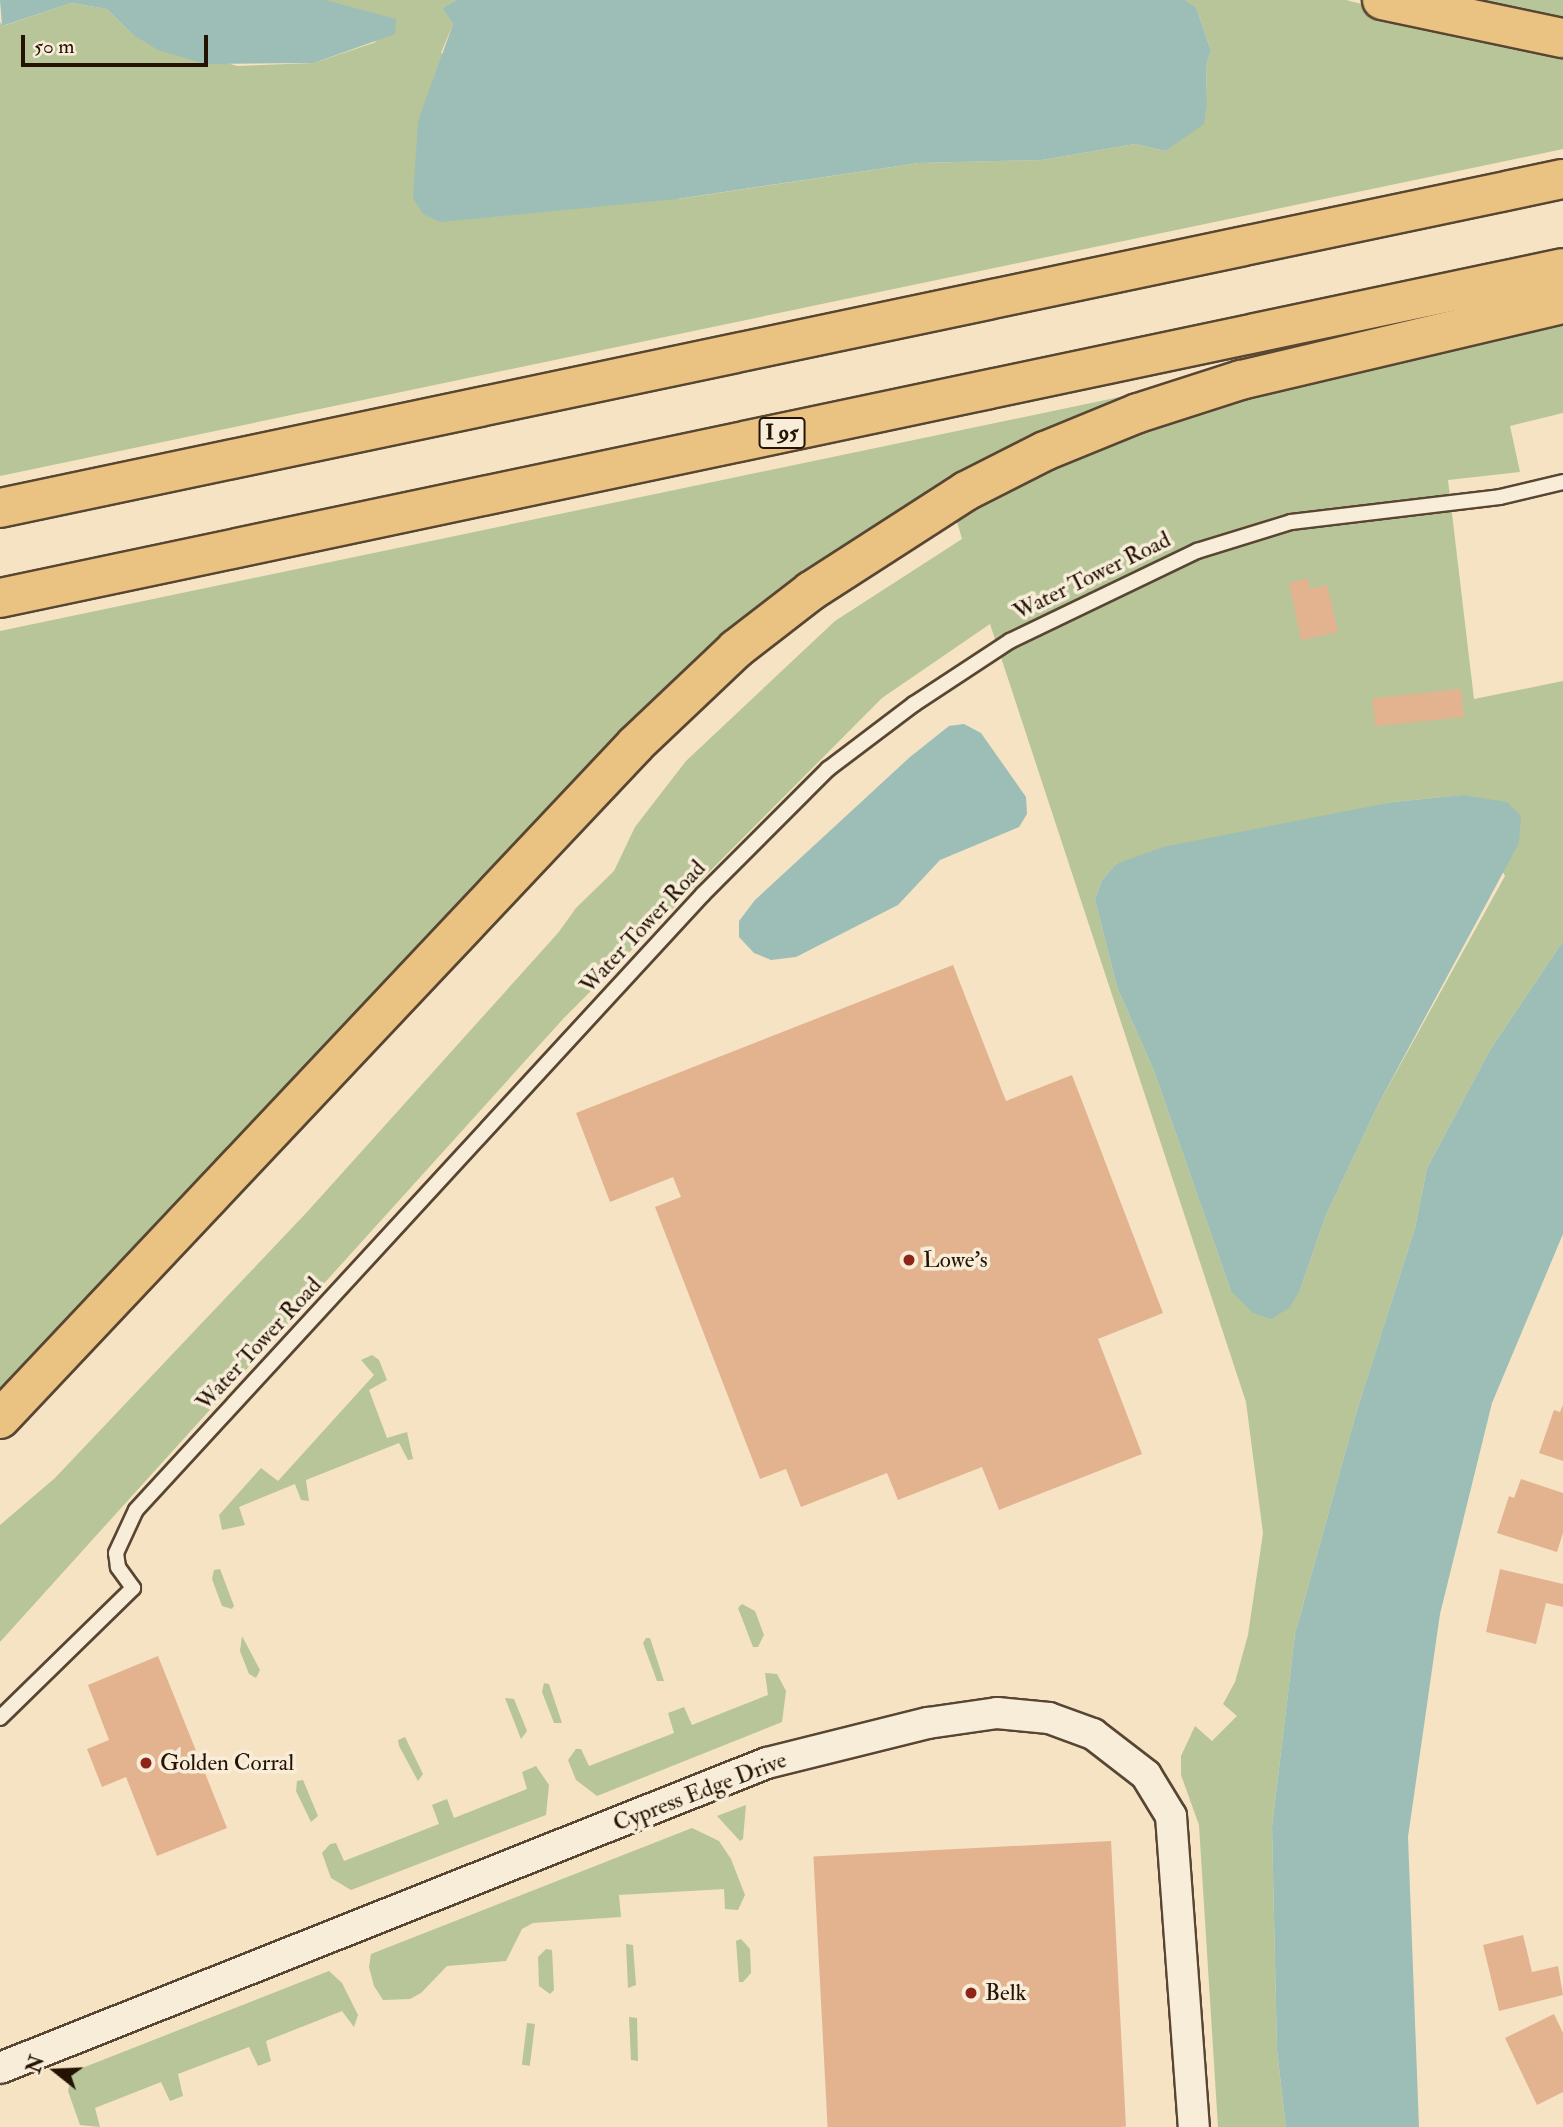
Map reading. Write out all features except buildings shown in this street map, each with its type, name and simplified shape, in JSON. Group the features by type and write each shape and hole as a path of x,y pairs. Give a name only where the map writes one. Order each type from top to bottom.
{"highway":[{"path":"1382,0 1563,38"},
{"path":"0,508 1563,179"},
{"name":"I 95","path":"0,598 1563,268"},
{"path":"0,1419 636,744 736,649 811,591 966,491 1138,413 1241,380 1563,304"}],"street":[{"name":"Cypress Edge Drive","path":"0,2068 767,1763 939,1721 1009,1713 1049,1718 1093,1734 1146,1775 1171,1816 1195,2127"}],"lane":[{"name":"Water Tower Road","path":"0,1718 132,1588 118,1567 116,1553 136,1510 704,894 828,769 914,704 1010,641 1197,551 1291,522 1500,497 1563,482"}],"green space":[{"path":"325,0 456,0 442,8 453,24 441,53 678,199 919,163 1042,160 1135,144 1165,151 1207,102 1206,66 1211,51 1196,7 1185,0 1346,0 1431,22 1563,48 1563,149 0,476 0,22 3,26 72,3 107,9 132,34 237,66 314,63 376,42"},
{"path":"1442,0 1563,0 1563,21"},
{"path":"1563,322 1563,413 1510,426 1520,472 1448,480 1474,699 1563,681 1563,941 1490,1050 1427,1168 1415,1228 1357,1410 1295,1634 1272,1827 1277,2051 1286,2127 1218,2127 1199,1825 1181,1775 1181,1756 1195,1726 1212,1741 1237,1716 1223,1704 1235,1682 1248,1635 1263,1533 1246,1402 990,624 882,698 563,1019 0,1642 0,1525 55,1478 308,1211 558,933 576,908 614,871 635,827 686,761 835,621 962,539 956,518 982,497 1186,411","holes":["1463,795 1505,876 1379,1103 1326,1215 1300,1290 1231,1291 1154,1071 1117,987 1095,900 1102,880 1116,864 1393,802"]},
{"path":"1153,390 878,532 0,1388 0,631"},
{"path":"372,1355 379,1360 387,1380 369,1390 387,1438 407,1432 413,1459 408,1460 399,1443 306,1480 309,1501 301,1500 295,1484 239,1507 245,1525 222,1530 219,1515 261,1468 278,1481 374,1375 361,1360"},
{"path":"220,1569 234,1606 232,1609 222,1606 212,1579 214,1570"},
{"path":"742,1604 755,1611 764,1635 758,1647 753,1647 738,1608"},
{"path":"242,1636 260,1670 256,1678 249,1674 240,1651"},
{"path":"646,1638 650,1638 664,1681 657,1681 643,1643"},
{"path":"765,1673 777,1674 786,1691 782,1722 597,1796 576,1780 568,1760 576,1749 581,1749 589,1766 674,1733 668,1713 684,1707 692,1725 768,1695"},
{"path":"544,1683 549,1684 562,1723 554,1723 542,1692"},
{"path":"505,1698 514,1699 527,1731 521,1739"},
{"path":"405,1737 423,1774 418,1781 399,1746 398,1740"},
{"path":"536,1766 549,1785 546,1815 351,1890 331,1878 322,1853 330,1844 336,1843 344,1861 439,1824 432,1805 447,1799 454,1818 527,1789 522,1772"},
{"path":"303,1780 318,1816 311,1822 296,1791 297,1781"},
{"path":"746,1805 743,1839 740,1841 717,1816"},
{"path":"692,1828 719,1841 731,1859 745,1895 738,1910 725,1909 724,1889 619,1895 621,1917 533,1923 522,1929 506,1961 447,1966 421,1993 410,1999 383,2000 374,1986 369,1967 371,1954"},
{"path":"741,1939 750,1949 751,1973 743,1982 739,1982 736,1941"},
{"path":"626,1944 633,1945 636,1985 628,1988"},
{"path":"546,1949 552,1950 554,1990 550,1994 539,1986 538,1957"},
{"path":"329,1971 342,1983 358,2015 354,2027 342,2011 266,2041 271,2061 258,2066 249,2047 178,2074 183,2096 170,2101 161,2082 95,2108 100,2127 80,2125 68,2091 72,2072"},
{"path":"629,2017 637,2018 638,2061 631,2060"},
{"path":"527,2023 535,2024 530,2066 522,2065"}],"water":[{"path":"0,0 325,0 396,19 395,34 314,63 205,64 158,50 132,34 107,9 72,3 2,26"},
{"path":"456,0 1185,0 1196,7 1211,51 1206,66 1207,102 1204,124 1165,151 1135,144 1042,160 919,163 677,199 440,222 423,214 413,198 418,121 453,24 442,8"},
{"path":"964,724 981,733 1026,797 1027,814 1019,827 940,860 898,905 796,957 771,960 754,953 739,937 739,921 755,900 910,757 949,726"},
{"path":"1462,795 1507,802 1521,816 1519,843 1379,1103 1326,1215 1300,1290 1289,1308 1271,1319 1253,1313 1231,1291 1154,1071 1117,987 1095,900 1102,880 1116,864 1163,847 1393,802"},
{"path":"1563,941 1563,1234 1492,1403 1440,1614 1408,1837 1419,2127 1286,2127 1277,2051 1272,1827 1295,1634 1357,1410 1415,1228 1427,1168 1490,1050"}],"place":[{"name":"Lowe's","path":"909,1260"},
{"name":"Golden Corral","path":"146,1763"},
{"name":"Belk","path":"971,1993"}]}
